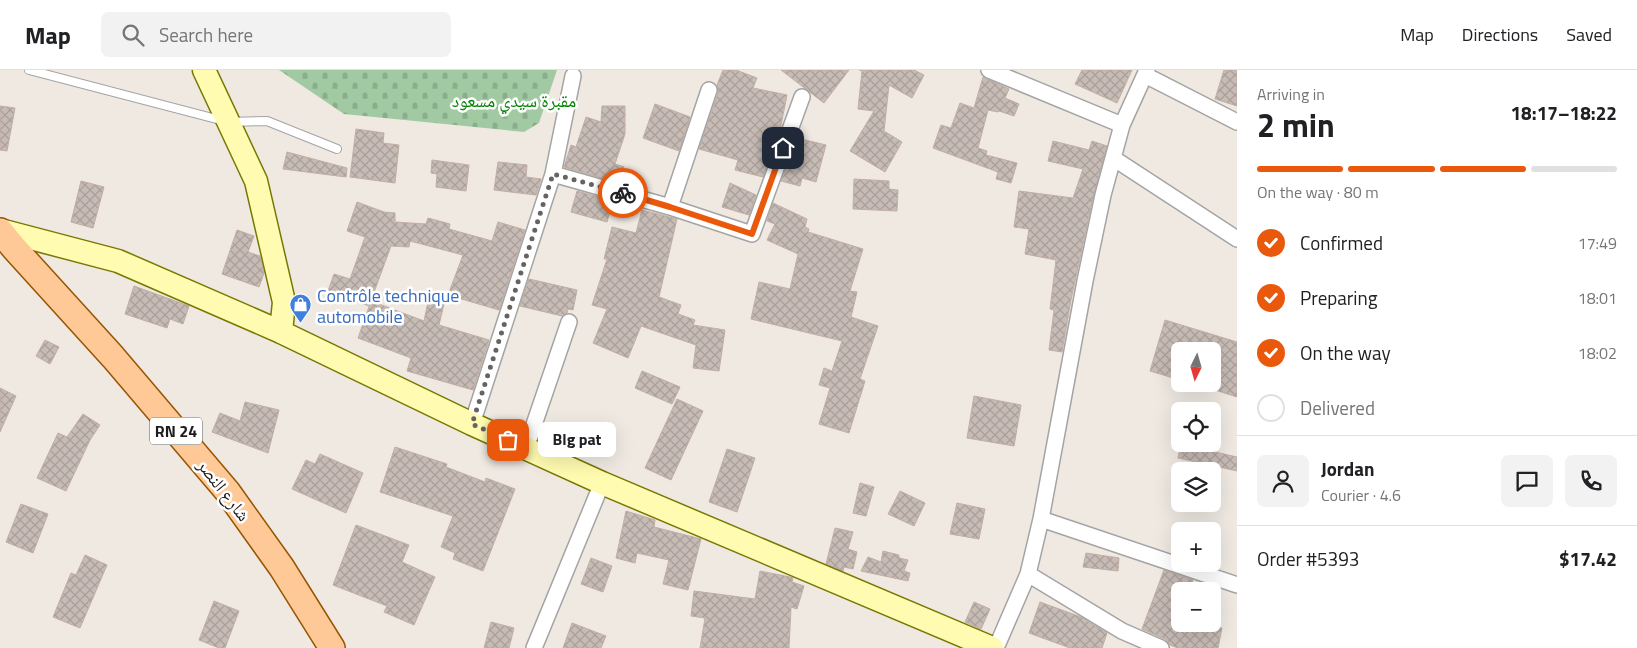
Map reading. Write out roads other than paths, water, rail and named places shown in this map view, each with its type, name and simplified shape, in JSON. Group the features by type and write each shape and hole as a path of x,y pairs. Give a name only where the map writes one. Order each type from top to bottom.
{"main road":[{"name":"شارع النصر","path":"3,239 113,357 227,490 282,568 332,648"}],"street":[{"path":"204,70 256,181 284,302 281,332"},
{"path":"989,70 1122,125"},
{"path":"996,648 1028,574 1041,520 1085,281 1103,195 1122,125 1146,72 1237,122"},
{"path":"472,424 553,174 573,76"},
{"path":"670,207 708,90"},
{"path":"553,174 670,207 752,234 802,97"},
{"path":"1113,158 1237,239"},
{"path":"3,239 118,261 281,332 472,424 602,483 992,648"},
{"path":"526,448 569,322"},
{"path":"534,648 602,483"},
{"path":"1041,520 1237,585"},
{"path":"1028,574 1122,631 1161,648"}],"lane":[{"path":"29,70 228,122 267,121 337,148"}],"place":[{"name":"Contrôle technique automobile","path":"301,324"},
{"name":"Blg pat","path":"508,440"}],"park label":[{"name":"مقبرة سيدي مسعود","path":"514,100"}]}
